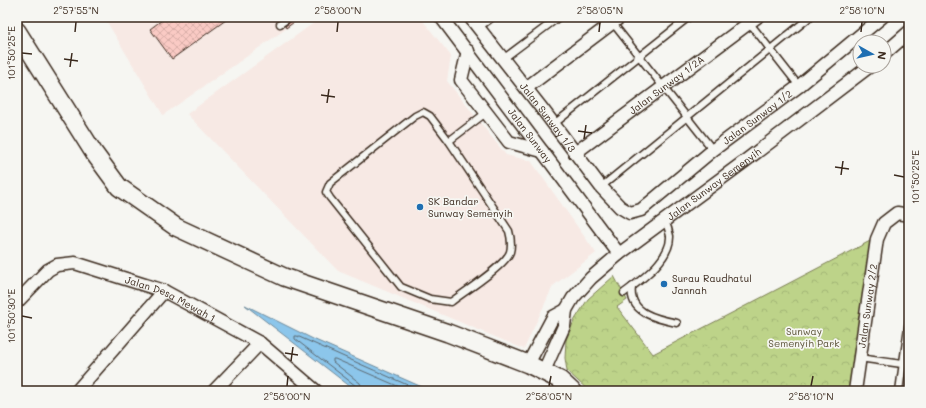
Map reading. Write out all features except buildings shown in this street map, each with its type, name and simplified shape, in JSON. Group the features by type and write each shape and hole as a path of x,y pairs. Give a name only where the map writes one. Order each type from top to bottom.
{"street":[{"name":"Jalan Sunway","path":"441,17 619,254"},
{"path":"474,21 488,17"},
{"name":"Jalan Sunway 1/2","path":"630,213 641,210 713,150 799,86 882,17"},
{"path":"526,88 614,19"},
{"name":"Jalan Sunway 1/2A","path":"575,152 751,19"},
{"name":"Jalan Sunway 1/3","path":"474,21 601,187 620,207 630,213"},
{"path":"17,31 94,153 119,187 176,228 284,277 448,333 528,364 560,380 572,391"},
{"path":"892,47 909,32"},
{"path":"468,51 461,80 509,142 542,151"},
{"name":"Jalan Sunway Semenyih","path":"544,371 564,326 566,310 573,298 591,278 619,254 859,74"},
{"name":"Jalan Sunway 2/2","path":"855,391 877,239 884,223 897,213 909,215"},
{"name":"Jalan Desa Mewah 1","path":"17,302 48,270 57,265 75,263 164,291 260,343 316,391"},
{"path":"77,391 164,291"},
{"name":"Jalan Sunway Semenyih","path":"528,364 553,317 566,310"},
{"path":"214,391 260,343"}],"lane":[{"path":"280,24 290,17"},
{"path":"503,59 559,17"},
{"path":"554,124 689,17"},
{"path":"601,187 810,17"},
{"path":"614,19 663,87 713,150"},
{"path":"751,19 770,48 799,86"},
{"path":"423,112 430,116 449,141 509,230 512,242 510,253 502,264 450,302 430,298 401,287 326,192 330,183 415,116 423,112"},
{"path":"449,141 487,112"},
{"path":"624,293 663,259 668,247 670,236 665,221"},
{"path":"632,287 631,294 633,301 646,314 677,323"},
{"path":"899,391 909,320"},
{"path":"859,358 909,365"}],"shaded area":[{"path":"104,17 303,17 163,115"},
{"name":"SK Bandar Sunway Semenyih","path":"322,17 420,17 451,56 447,81 506,155 531,161 596,253 553,286 524,349 338,271 187,114"}],"green space":[{"name":"Sunway Semenyih Park","path":"872,240 851,391 589,391 567,371 565,358 566,340 574,321 588,299 614,276 627,300 617,307 653,354"}],"water":[{"path":"245,305 313,339 431,391 356,391"}],"place":[{"name":"SK Bandar Sunway Semenyih","path":"420,207"},
{"name":"Surau Raudhatul Jannah","path":"664,284"}]}
